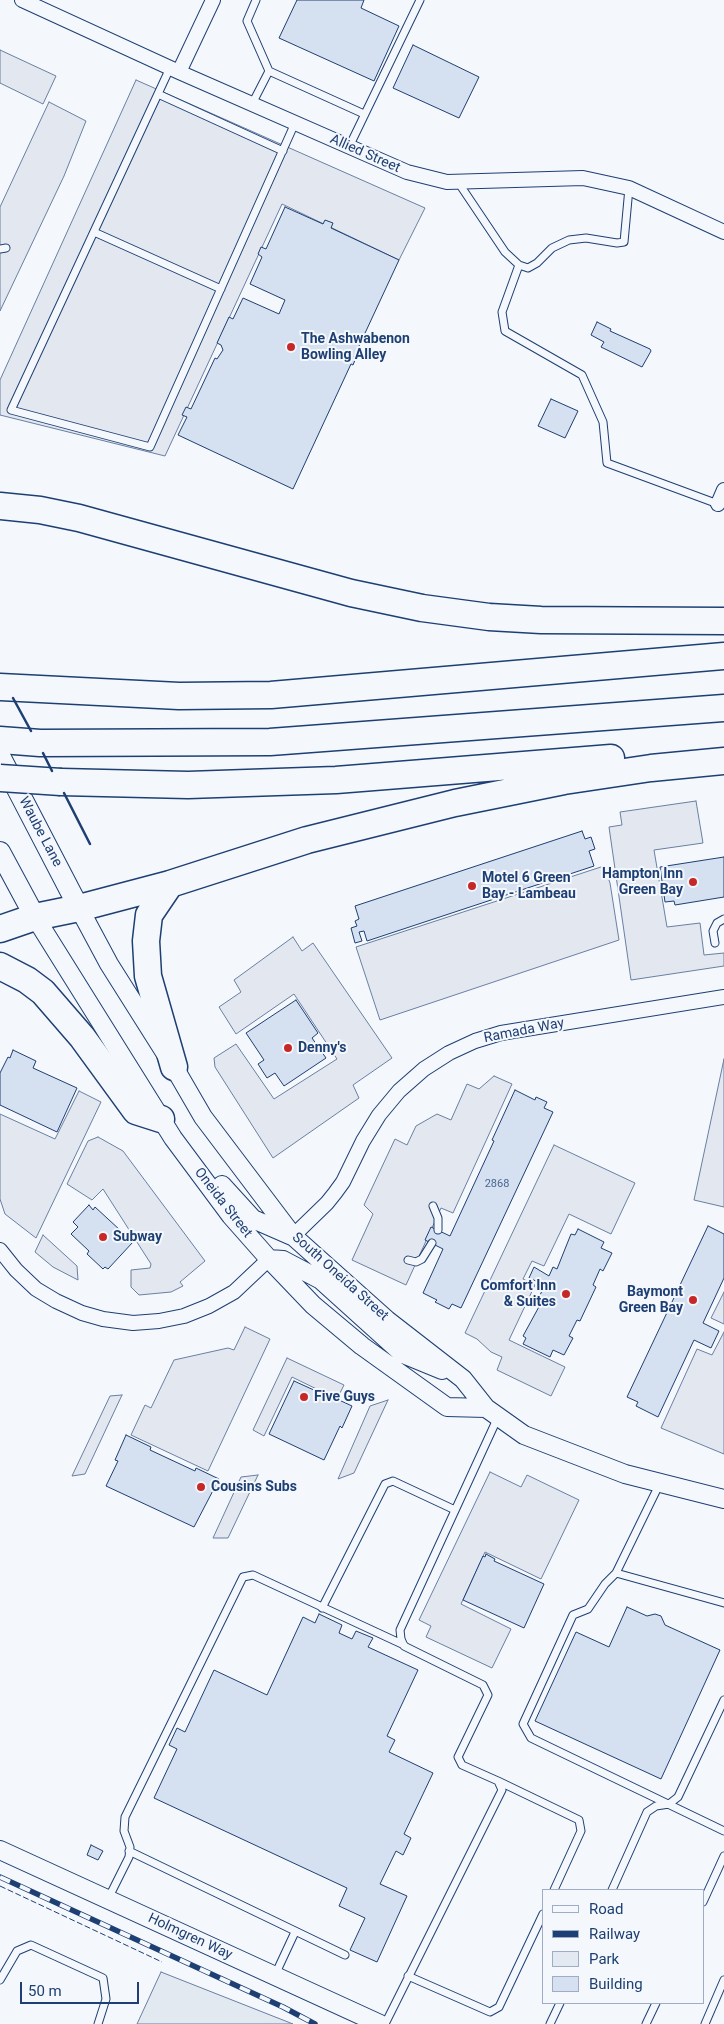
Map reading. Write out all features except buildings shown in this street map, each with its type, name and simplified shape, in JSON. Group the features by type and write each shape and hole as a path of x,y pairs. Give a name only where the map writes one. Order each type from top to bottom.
{"highway":[{"path":"0,492 40,510"},
{"path":"0,506 40,510 92,521 351,593 422,608 480,616 542,620 724,621"},
{"path":"5,688 179,696 271,695 724,656"},
{"path":"0,740 40,743 270,742 724,708"},
{"path":"0,778 61,782 188,785 336,780 724,749"},
{"path":"0,929 35,917 80,908 170,884 307,840 455,803 574,780 651,768 724,762"},
{"path":"170,884 149,915 146,941 148,976 174,1067"},
{"path":"0,966 27,980 43,992 82,1037 136,1111 161,1119"}],"main road":[{"name":"Waube Lane","path":"0,756 80,908"},
{"path":"0,852 35,917"}],"street":[{"name":"Allied Street","path":"22,0 252,105 406,172 447,182 583,178 629,188 724,232"},
{"path":"174,70 213,0"},
{"name":"South Oneida Street","path":"80,908 109,964 203,1117 293,1236 387,1320 463,1379 492,1412 524,1436 626,1474 724,1499"},
{"name":"Oneida Street","path":"35,917 161,1119 231,1216 269,1259 313,1305 362,1346 447,1407 492,1412"},
{"name":"Ramada Way","path":"293,1236 327,1203 343,1182 363,1141 379,1114 399,1091 424,1069 449,1053 475,1041 501,1033 724,997"},
{"path":"161,1119 192,1145 228,1194 253,1219 293,1236"},
{"path":"0,1250 16,1270 36,1289 56,1302 96,1317 133,1323 167,1320 184,1316 209,1306 234,1292 269,1259 283,1260 321,1280 403,1354 463,1379"},
{"name":"Holmgren Way","path":"0,1850 380,2024"}],"lane":[{"path":"256,0 247,21 270,71 364,114"},
{"path":"349,147 420,0"},
{"path":"174,70 158,94 11,410 150,447 295,124"},
{"path":"252,105 270,71"},
{"path":"158,94 283,151"},
{"path":"458,182 505,252 519,265 528,268 537,263 552,248 569,240 586,238 617,244 624,242 629,188"},
{"path":"94,232 221,289"},
{"path":"519,265 502,312 505,331 582,375 603,422 607,463 722,496"},
{"path":"715,943 713,931 717,923 724,920"},
{"path":"433,1206 438,1218 438,1230"},
{"path":"408,1260 416,1262 422,1259 432,1243"},
{"path":"404,1646 400,1630 455,1510 492,1412"},
{"path":"322,1608 385,1484 393,1481 455,1510"},
{"path":"661,1483 616,1573 605,1584 588,1609 573,1615 523,1724 531,1738 724,1831"},
{"path":"616,1573 724,1603"},
{"path":"107,1900 129,1856 124,1831 125,1817 243,1577 253,1575 483,1685 488,1695 458,1757 462,1765 498,1780 579,1820 581,1831 554,1889"},
{"path":"612,1889 647,1812 656,1806 669,1804 678,1797 724,1700"},
{"path":"385,2024 502,1790 498,1780"},
{"path":"129,1851 346,1955"},
{"path":"704,1900 724,1856"},
{"path":"408,1976 490,2012 499,2007 542,1916"},
{"path":"275,1976 295,1932"},
{"path":"0,1980 16,1951 31,1945 103,1978 106,1999 98,2024"},
{"path":"705,2024 724,1980"},
{"path":"550,2024 560,2004"},
{"path":"646,2024 656,2004"}],"green space":[{"path":"161,1972 293,2024 137,2024"}],"shaded area":[{"path":"0,50 56,76 43,104 0,83"},
{"path":"136,80 425,208 399,260 282,204 165,456 0,415 0,380"},
{"path":"49,102 86,121 64,176 0,311 0,207"},
{"path":"696,801 703,843 654,850 667,927 700,923 704,955 724,953 724,966 631,980 609,827 622,825 620,812"},
{"path":"604,866 610,883 619,940 380,1020 356,947"},
{"path":"293,937 302,951 313,943 392,1058 353,1085 359,1098 273,1158 215,1067 214,1058 236,1044 274,1099 337,1059 294,994 236,1034 219,1007 241,992 234,980"},
{"path":"724,1059 724,1207 694,1200"},
{"path":"494,1076 512,1084 453,1213 441,1208 406,1285 352,1260 373,1214 364,1205 395,1139 407,1145 416,1126 437,1114 451,1120 467,1084 479,1089"},
{"path":"79,1091 101,1102 36,1238 5,1214 0,1199 0,1114 55,1139"},
{"path":"98,1137 123,1151 205,1261 180,1282 183,1286 171,1292 139,1295 131,1287 131,1270 150,1268 151,1264 103,1189 92,1200 67,1184 88,1141"},
{"path":"554,1145 635,1183 611,1234 569,1214 544,1266 532,1261 523,1279 535,1285 509,1340 565,1367 551,1396 497,1370 502,1357 491,1352 477,1339 465,1333"},
{"path":"43,1235 77,1266 78,1280 53,1267 35,1252"},
{"path":"724,1292 724,1324 711,1318"},
{"path":"245,1327 270,1339 208,1471 131,1435 145,1405 151,1408 174,1360 228,1348 234,1350"},
{"path":"724,1332 724,1454 661,1428 697,1349 712,1355"},
{"path":"287,1358 344,1385 337,1399 292,1377 264,1436 253,1430"},
{"path":"122,1395 85,1474 72,1476 110,1396"},
{"path":"388,1400 354,1473 338,1479 370,1406"},
{"path":"490,1472 521,1487 527,1475 579,1500 541,1579 485,1552 461,1604 511,1629 492,1668 426,1637 431,1626 419,1620"},
{"path":"258,1475 228,1538 213,1538 241,1477"}],"railway":[{"path":"0,1877 283,2007 315,2024"}],"fence":[{"path":"0,1886 162,1962"}],"wall":[{"path":"13,698 31,731"},
{"path":"43,753 52,771"},
{"path":"64,793 90,844"}],"place":[{"name":"The Ashwabenon Bowling Alley","path":"291,347"},
{"name":"Hampton Inn Green Bay","path":"693,882"},
{"name":"Motel 6 Green Bay - Lambeau","path":"472,886"},
{"name":"Denny's","path":"288,1048"},
{"name":"Subway","path":"103,1237"},
{"name":"Comfort Inn & Suites","path":"566,1294"},
{"name":"Baymont Green Bay","path":"693,1300"},
{"name":"Five Guys","path":"304,1397"},
{"name":"Cousins Subs","path":"201,1487"}]}
